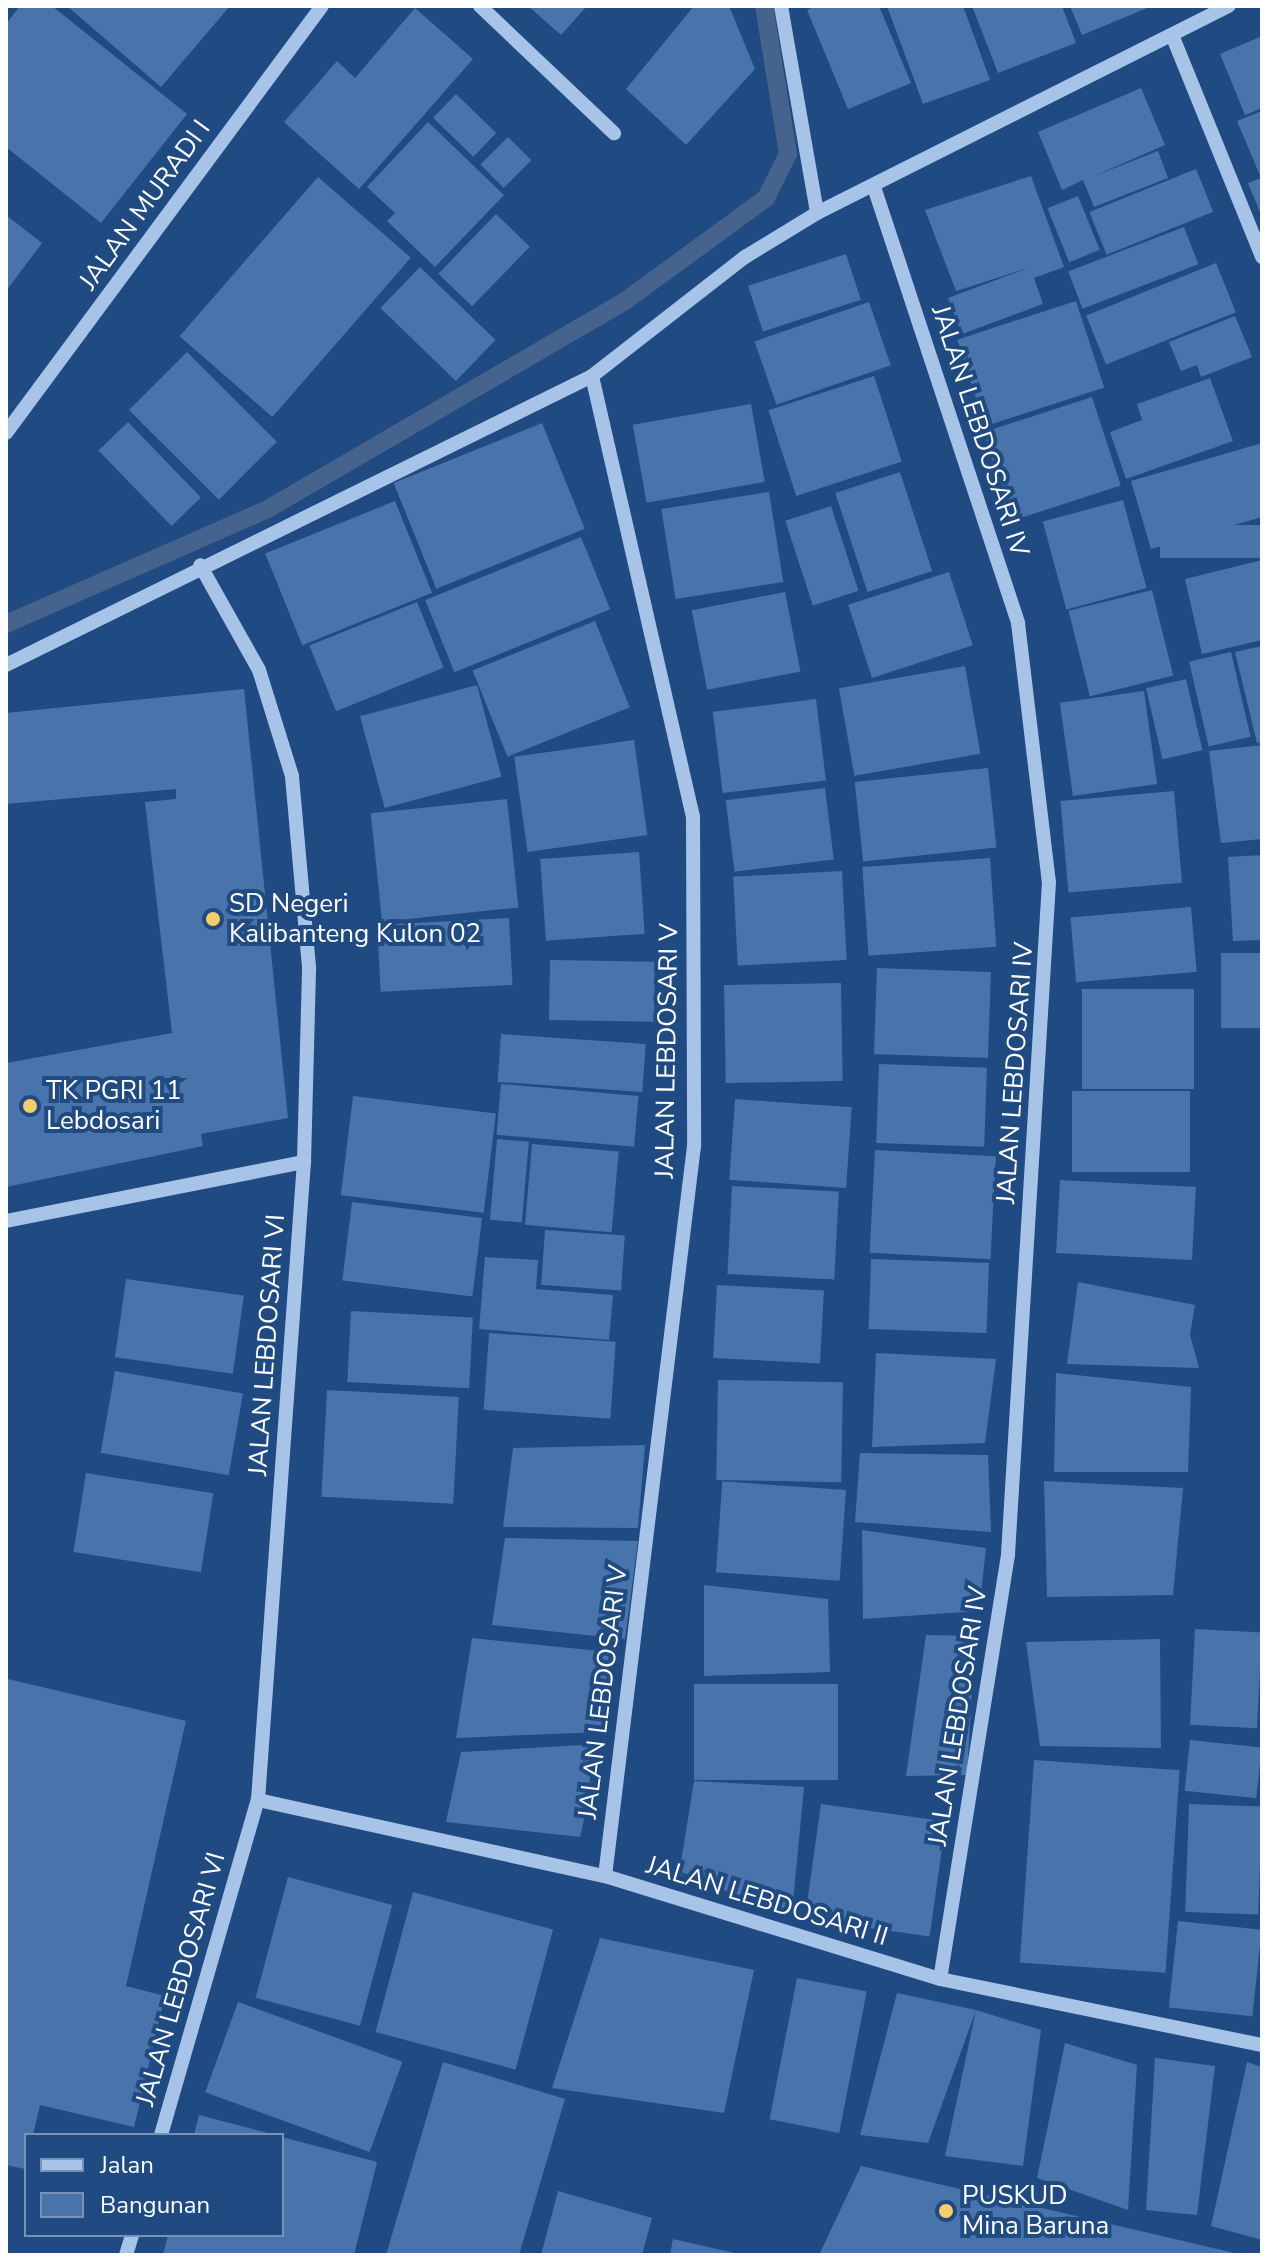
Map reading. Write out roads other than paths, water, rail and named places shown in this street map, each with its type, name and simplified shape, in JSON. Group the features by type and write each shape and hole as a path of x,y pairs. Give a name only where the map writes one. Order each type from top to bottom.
{"street":[{"name":"JALAN MURADI I","path":"6,433 322,6"},
{"path":"480,6 614,133"},
{"path":"781,6 817,213"},
{"path":"6,665 200,565 592,376 745,257 817,213 875,190 1229,6"},
{"path":"1172,35 1262,257"},
{"name":"JALAN LEBDOSARI IV","path":"875,190 1018,623 1049,882 1008,1555 940,1979"},
{"name":"JALAN LEBDOSARI V","path":"592,376 693,816 694,1146 605,1876"},
{"name":"JALAN LEBDOSARI VI","path":"162,2133 258,1800 304,1162 309,967 292,776 259,670 200,565"},
{"path":"6,1221 304,1162"},
{"name":"JALAN LEBDOSARI II","path":"258,1800 605,1876 940,1979 1262,2045"}],"waterway":[{"path":"6,624 266,510 625,301 766,198 788,154 764,6"}],"place":[{"name":"SD Negeri Kalibanteng Kulon 02","path":"213,919"},
{"name":"TK PGRI 11 Lebdosari","path":"30,1106"},
{"name":"PUSKUD Mina Baruna","path":"946,2211"}]}
